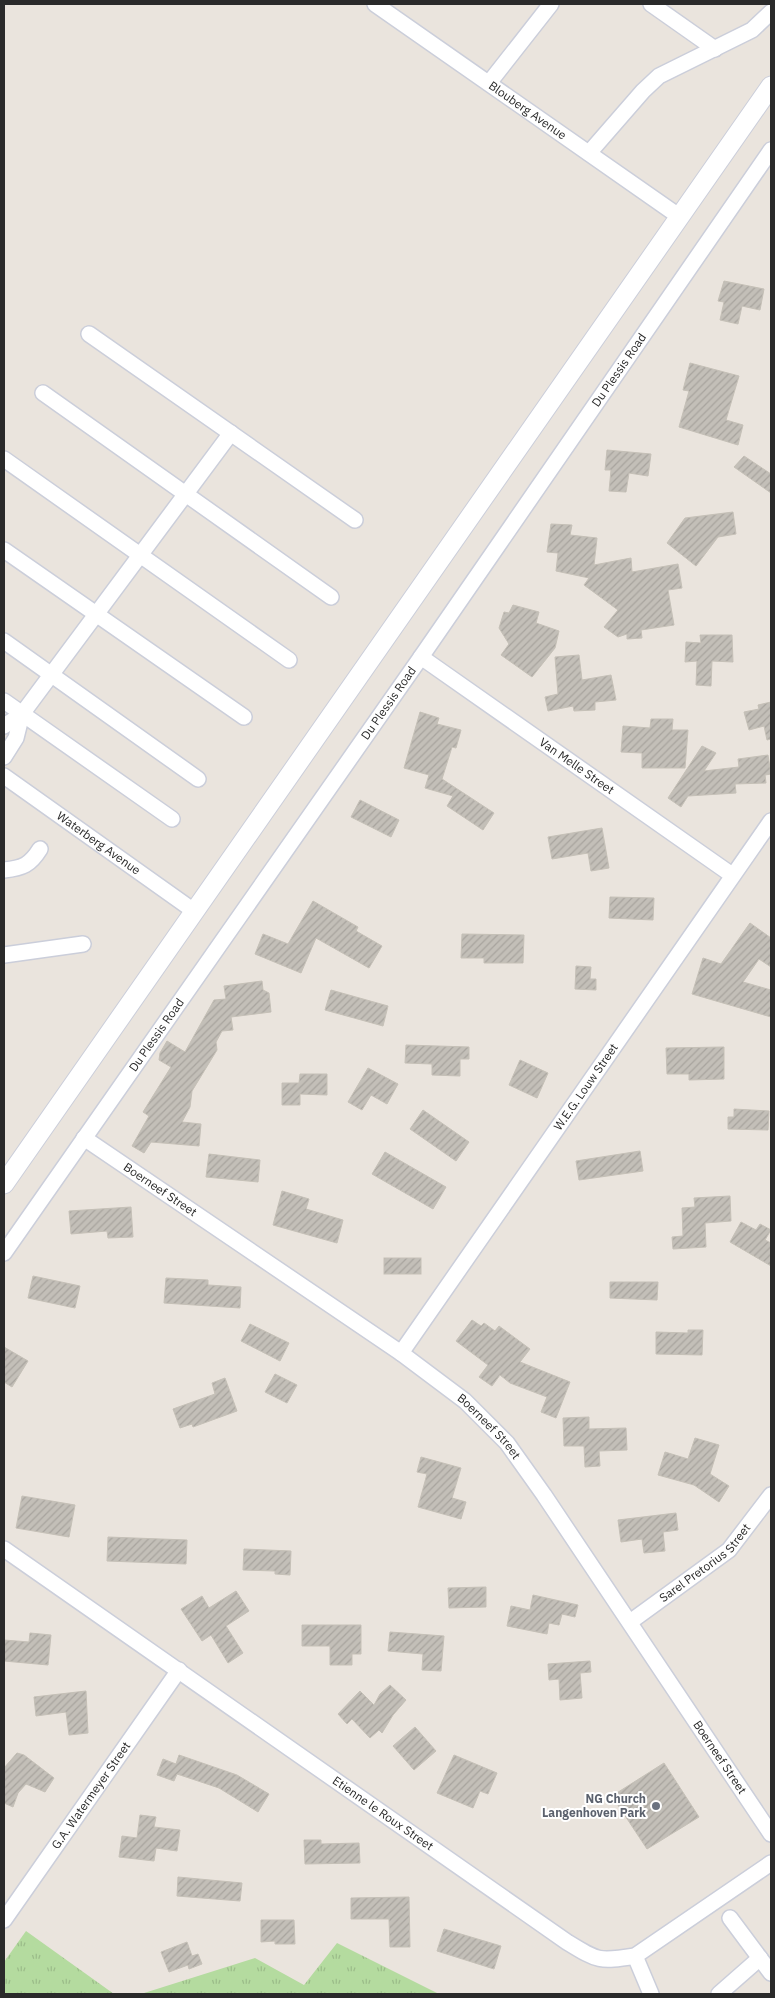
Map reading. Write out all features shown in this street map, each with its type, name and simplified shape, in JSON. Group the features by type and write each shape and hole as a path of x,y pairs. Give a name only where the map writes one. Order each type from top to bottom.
{"street":[{"name":"Blouberg Avenue","path":"375,4 680,216"},
{"path":"489,84 551,4"},
{"path":"651,4 716,49"},
{"path":"589,153 643,91 659,76 752,30 771,12"},
{"path":"4,1184 771,86"},
{"name":"Du Plessis Road","path":"4,1253 421,657 771,150"},
{"path":"89,334 355,520"},
{"path":"43,393 331,596"},
{"path":"4,726 22,714 231,433"},
{"path":"4,459 289,660"},
{"path":"4,550 244,717"},
{"path":"4,641 198,779"},
{"name":"Van Melle Street","path":"421,657 732,875"},
{"path":"4,701 172,819"},
{"path":"4,757 16,738 22,714"},
{"name":"Waterberg Avenue","path":"4,776 194,911"},
{"name":"W.E.G. Louw Street","path":"402,1353 771,821"},
{"path":"4,870 22,868 32,862 40,849"},
{"path":"4,955 83,944"},
{"name":"Boerneef Street","path":"84,1138 402,1353 465,1401 507,1443 630,1622 771,1834"},
{"name":"Sarel Pretorius Street","path":"630,1622 729,1550 771,1496"},
{"name":"Etienne le Roux Street","path":"4,1548 594,1959 611,1960 635,1956 771,1863"},
{"name":"G.A. Watermeyer Street","path":"4,1920 179,1670"},
{"path":"730,1918 771,1974"},
{"path":"635,1956 651,1994"},
{"path":"719,1994 760,1958"}],"green space":[{"path":"26,1931 114,1994 4,1994 4,1962"},
{"path":"337,1943 439,1994 141,1994 255,1958 304,1985"}],"building":[{"path":"724,281 764,289 760,310 742,306 738,324 720,320 724,302 718,301"},
{"path":"690,363 739,376 726,420 743,425 738,445 679,427 689,391 683,390"},
{"path":"607,450 651,454 648,476 629,473 626,492 609,491 611,470 605,470"},
{"path":"744,456 771,474 771,493 734,467"},
{"path":"733,512 736,534 718,537 696,566 667,543 685,518"},
{"path":"551,524 572,525 570,535 597,538 594,565 631,558 632,572 678,564 682,588 668,590 674,625 641,630 642,638 627,639 627,634 618,637 604,627 618,610 584,585 589,578 556,571 558,553 547,552"},
{"path":"513,605 539,612 536,623 559,631 555,648 532,677 501,655 509,644 499,628 504,612 509,613"},
{"path":"700,635 732,635 733,662 712,661 711,686 696,685 697,661 685,662 686,642 701,643"},
{"path":"579,655 582,680 611,675 616,700 595,702 595,710 574,711 573,706 548,711 545,697 558,694 555,657"},
{"path":"771,702 771,739 767,740 764,726 749,730 744,712 759,709 758,705"},
{"path":"420,712 439,718 437,724 461,730 456,748 452,747 442,779 494,813 483,830 447,806 453,796 425,788 429,775 404,768"},
{"path":"651,719 673,719 672,730 688,730 685,768 642,768 642,753 621,752 623,726 650,728"},
{"path":"702,746 716,753 704,771 739,767 738,759 768,755 771,774 765,775 766,783 735,784 736,793 688,796 681,807 668,798"},
{"path":"360,800 399,820 391,837 351,817"},
{"path":"602,828 609,868 591,871 588,853 552,859 548,837"},
{"path":"610,897 654,898 653,920 609,918"},
{"path":"313,901 358,927 356,931 382,946 369,968 316,938 301,973 255,954 263,934 288,944"},
{"path":"750,923 771,938 771,967 759,959 743,982 771,990 771,1017 692,994 703,958 721,964"},
{"path":"462,934 524,935 523,963 484,963 484,958 461,958"},
{"path":"576,966 591,967 590,979 596,979 596,990 575,989"},
{"path":"262,981 263,990 269,993 271,1012 231,1017 233,1030 222,1031 216,1042 217,1050 192,1091 190,1107 182,1122 201,1124 199,1146 151,1142 144,1153 132,1146 149,1116 143,1112 171,1067 159,1060 160,1053 167,1041 185,1052 214,1000 226,999 224,986"},
{"path":"331,990 388,1006 383,1026 325,1010"},
{"path":"406,1045 469,1047 469,1059 460,1059 460,1076 432,1075 432,1064 405,1063"},
{"path":"724,1047 724,1079 689,1080 689,1074 667,1074 666,1048"},
{"path":"520,1060 548,1073 537,1098 509,1085"},
{"path":"368,1068 398,1084 387,1104 371,1095 362,1110 348,1102"},
{"path":"300,1074 327,1074 327,1095 300,1094 300,1105 282,1105 282,1083 299,1083"},
{"path":"734,1109 769,1111 768,1130 728,1129 728,1117 734,1117"},
{"path":"423,1110 469,1142 456,1161 410,1129"},
{"path":"640,1151 643,1171 579,1180 576,1161"},
{"path":"385,1152 446,1187 433,1209 372,1174"},
{"path":"209,1154 260,1160 258,1182 206,1177"},
{"path":"282,1191 309,1199 306,1209 343,1220 337,1243 273,1225"},
{"path":"730,1196 731,1221 705,1223 706,1247 673,1249 672,1237 683,1236 682,1208 695,1207 694,1198"},
{"path":"131,1207 133,1237 108,1238 107,1231 71,1234 69,1211"},
{"path":"741,1222 756,1230 760,1224 771,1230 765,1240 771,1243 771,1266 730,1242"},
{"path":"384,1258 421,1258 421,1274 384,1274"},
{"path":"33,1276 80,1286 75,1308 28,1298"},
{"path":"166,1278 208,1280 208,1285 241,1287 240,1308 164,1303"},
{"path":"610,1282 658,1282 657,1300 610,1298"},
{"path":"472,1320 481,1326 484,1323 495,1331 499,1326 530,1349 520,1362 570,1382 556,1418 541,1412 547,1397 510,1383 500,1375 492,1386 479,1377 488,1365 456,1341"},
{"path":"250,1324 289,1343 280,1361 241,1341"},
{"path":"688,1330 703,1330 702,1355 656,1354 656,1332 688,1333"},
{"path":"4,1347 28,1361 12,1387 4,1382"},
{"path":"275,1374 297,1385 287,1403 265,1392"},
{"path":"225,1378 237,1411 193,1427 192,1424 180,1428 173,1409 215,1394 212,1383"},
{"path":"589,1417 589,1429 626,1428 627,1450 599,1451 600,1466 585,1467 584,1446 564,1446 563,1418"},
{"path":"695,1438 719,1445 710,1474 729,1486 719,1502 694,1485 658,1475 665,1452 688,1459"},
{"path":"421,1457 461,1468 452,1498 466,1502 461,1519 418,1507 427,1474 417,1472"},
{"path":"22,1496 75,1505 69,1537 16,1528"},
{"path":"676,1513 678,1530 663,1532 665,1551 644,1553 642,1539 621,1542 618,1520"},
{"path":"108,1537 187,1540 186,1564 107,1561"},
{"path":"244,1549 291,1551 290,1575 275,1574 275,1571 243,1570"},
{"path":"486,1587 486,1607 449,1608 448,1588"},
{"path":"236,1591 249,1611 226,1626 243,1653 228,1663 211,1635 202,1641 181,1609 202,1596 209,1608"},
{"path":"533,1595 578,1605 575,1617 562,1614 559,1625 549,1623 547,1634 507,1626 511,1606 530,1610"},
{"path":"302,1625 361,1625 361,1654 352,1654 352,1665 330,1665 330,1646 302,1646"},
{"path":"390,1632 444,1636 441,1671 422,1670 423,1654 388,1651"},
{"path":"30,1633 51,1635 48,1665 4,1661 4,1640 29,1642"},
{"path":"590,1661 591,1672 580,1673 582,1698 560,1700 559,1679 549,1680 548,1664"},
{"path":"390,1685 406,1700 393,1715 382,1733 379,1730 370,1738 352,1719 347,1724 338,1714 360,1691 374,1705 380,1694"},
{"path":"86,1691 88,1733 69,1735 66,1712 36,1716 34,1697"},
{"path":"415,1727 436,1751 414,1770 393,1746"},
{"path":"17,1753 24,1755 54,1778 45,1792 26,1784 18,1793 13,1807 4,1803 4,1768"},
{"path":"179,1755 237,1775 269,1794 258,1812 219,1788 177,1774 174,1781 157,1775 163,1759 176,1764"},
{"path":"454,1755 497,1773 488,1794 480,1791 473,1808 437,1793"},
{"name":"NG Church Langenhoven Park","path":"664,1763 699,1817 647,1849 612,1796"},
{"path":"140,1815 156,1817 154,1827 180,1830 177,1851 156,1848 154,1861 119,1857 122,1836 137,1838"},
{"path":"304,1840 321,1840 321,1844 359,1843 360,1863 305,1864"},
{"path":"178,1877 242,1883 240,1901 177,1896"},
{"path":"409,1897 410,1947 390,1947 389,1919 351,1919 351,1898"},
{"path":"261,1920 294,1920 295,1944 275,1944 275,1941 261,1942"},
{"path":"444,1929 501,1946 494,1969 437,1951"},
{"path":"187,1942 192,1956 198,1954 202,1964 189,1969 188,1965 169,1972 161,1952"}],"place":[{"name":"NG Church Langenhoven Park","path":"656,1806"}]}
